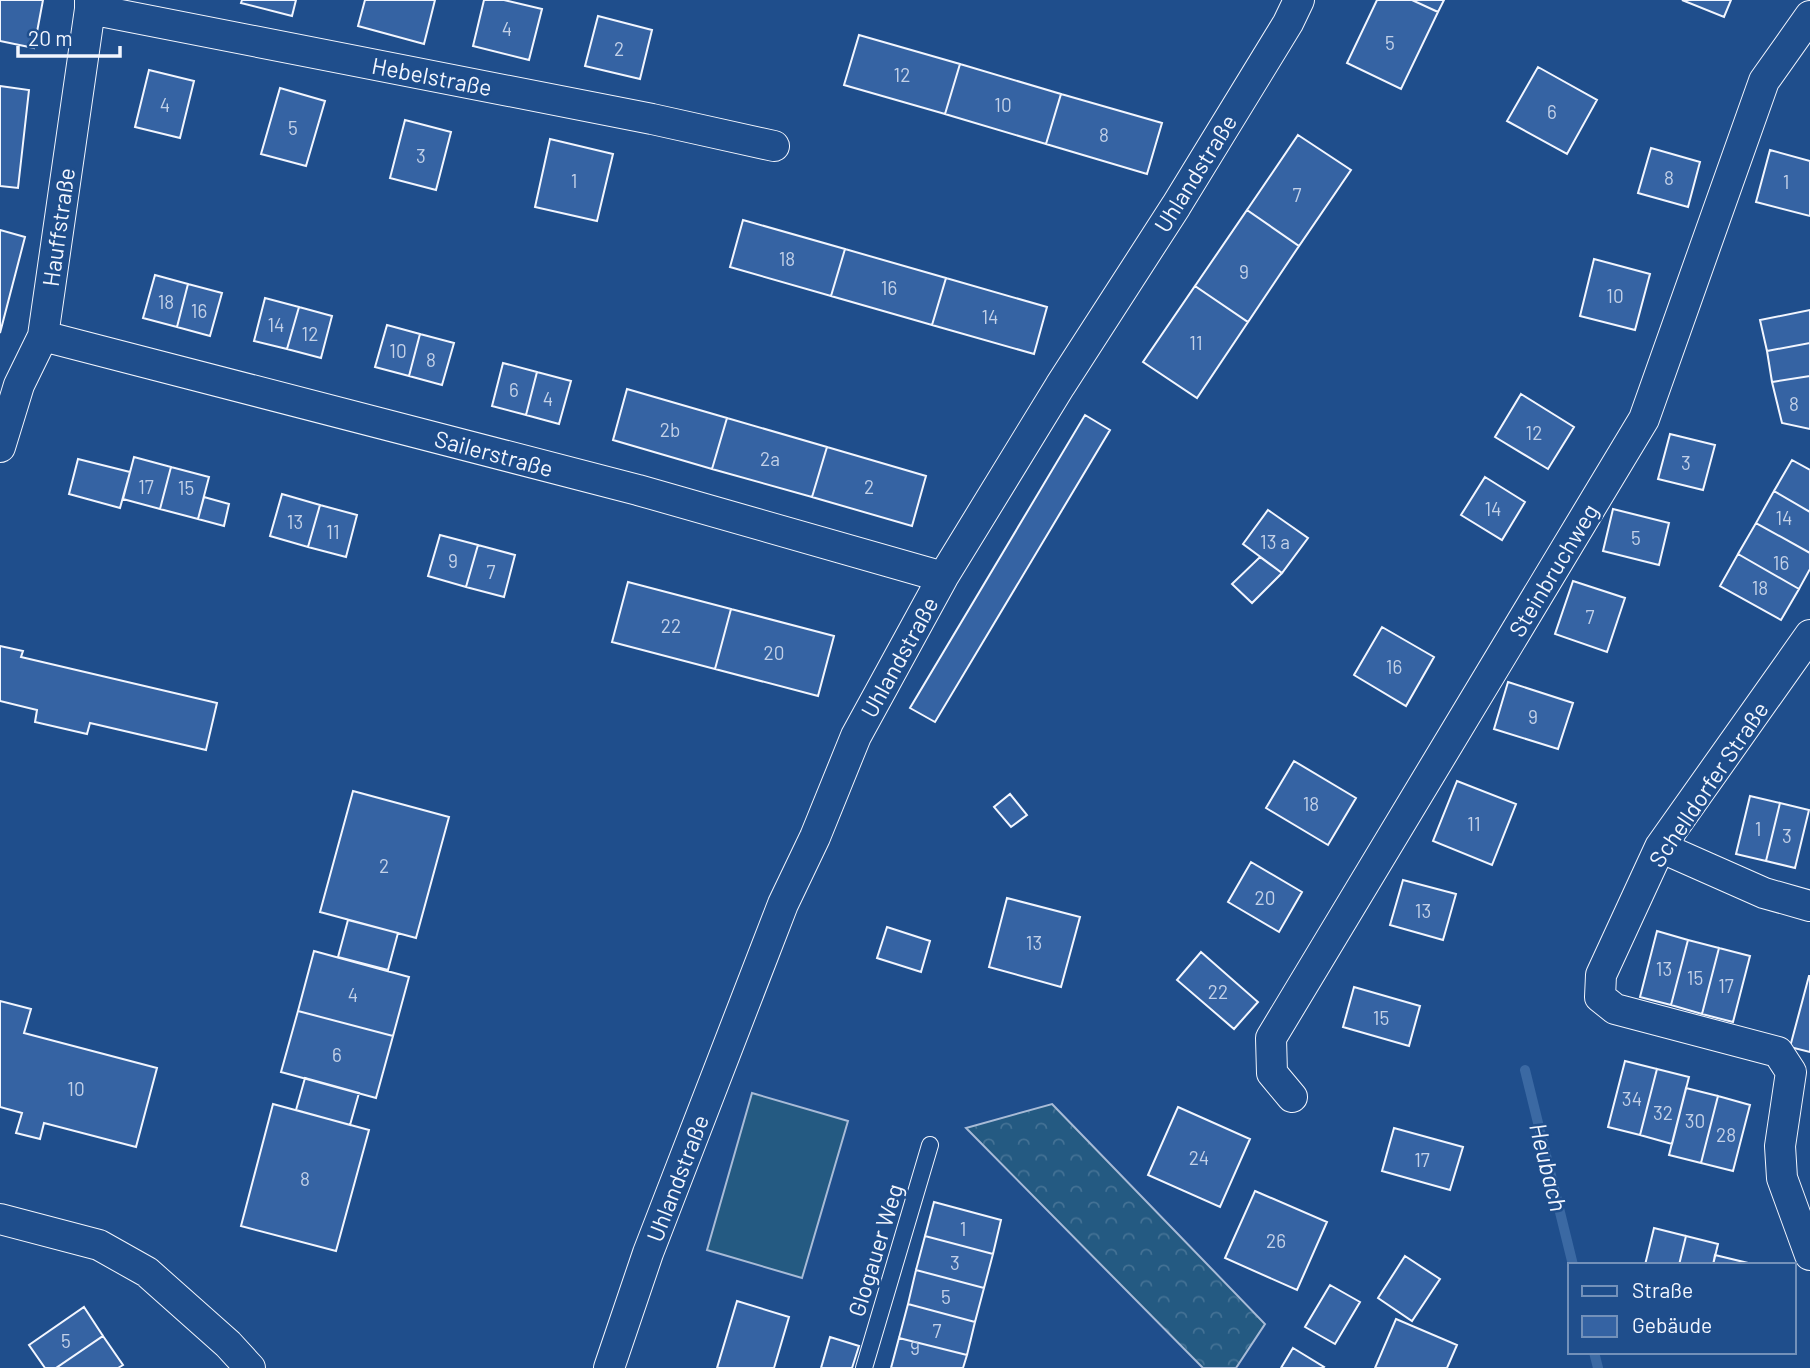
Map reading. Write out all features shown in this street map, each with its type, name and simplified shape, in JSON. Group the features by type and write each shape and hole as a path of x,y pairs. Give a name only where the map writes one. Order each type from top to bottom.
{"street":[{"name":"Uhlandstraße","path":"609,1368 648,1253 783,904 815,837 856,736 943,577 1060,386 1176,206 1288,23 1299,0"},
{"name":"Hebelstraße","path":"90,5 774,146"},
{"name":"Hauffstraße","path":"0,447 19,385 43,335 90,5"},
{"name":"Steinbruchweg","path":"1292,1097 1272,1073 1271,1038 1644,419 1764,81 1810,16"},
{"name":"Sailerstraße","path":"43,335 638,491 943,577"},
{"name":"Schelldorfer Straße","path":"1810,635 1660,846 1601,975 1600,997 1615,1009 1778,1052 1791,1072 1780,1146 1782,1178 1810,1255"},
{"path":"1660,846 1764,893 1810,906"},
{"path":"0,1219 99,1245 147,1272 229,1344 250,1368"}],"lane":[{"name":"Glogauer Weg","path":"864,1368 930,1145"}],"green space":[{"path":"752,1093 848,1121 802,1278 707,1250"},
{"path":"1052,1104 1265,1324 1236,1368 1203,1368 966,1128"}],"building":[{"path":"0,0 43,0 34,48 0,41"},
{"path":"242,0 296,0 292,16 241,3"},
{"path":"365,0 435,0 424,44 358,26"},
{"path":"484,0 504,0 542,9 529,60 473,46"},
{"path":"1377,0 1412,0 1438,12 1401,89 1347,63"},
{"path":"1412,0 1444,0 1438,12"},
{"path":"1682,0 1731,0 1724,17"},
{"path":"598,16 652,30 640,79 585,66"},
{"path":"859,35 960,64 945,114 844,85"},
{"path":"960,64 1061,94 1046,144 945,114"},
{"path":"1538,67 1597,100 1567,154 1507,121"},
{"path":"149,70 194,81 180,138 135,127"},
{"path":"0,86 29,90 18,188 0,186"},
{"path":"280,88 325,101 306,166 261,154"},
{"path":"1061,94 1162,123 1147,174 1046,144"},
{"path":"405,120 451,132 436,190 390,178"},
{"path":"1298,135 1351,170 1299,246 1247,210"},
{"path":"550,139 613,154 597,221 535,207"},
{"path":"1651,148 1700,162 1688,207 1638,193"},
{"path":"1770,150 1810,161 1810,216 1756,202"},
{"path":"1247,210 1299,246 1248,322 1195,286"},
{"path":"743,220 845,249 831,296 730,267"},
{"path":"0,230 25,237 0,333"},
{"path":"845,249 946,278 932,325 831,296"},
{"path":"1594,259 1650,274 1635,330 1580,316"},
{"path":"155,275 188,284 177,327 143,318"},
{"path":"946,278 1047,307 1034,354 932,325"},
{"path":"188,284 222,293 210,336 177,327"},
{"path":"1195,286 1248,322 1197,398 1143,362"},
{"path":"265,298 299,307 287,349 254,341"},
{"path":"299,307 332,316 321,358 287,349"},
{"path":"1810,310 1810,343 1767,351 1760,320"},
{"path":"387,325 420,334 409,376 375,367"},
{"path":"420,334 454,343 442,385 409,376"},
{"path":"1810,343 1810,376 1772,382 1767,351"},
{"path":"503,363 537,372 526,415 492,406"},
{"path":"537,372 571,381 559,424 526,415"},
{"path":"1810,376 1810,429 1782,423 1772,382"},
{"path":"627,389 727,418 712,469 613,440"},
{"path":"1521,394 1574,427 1548,469 1495,437"},
{"path":"1085,415 1110,430 935,722 910,708"},
{"path":"727,418 827,447 812,497 712,469"},
{"path":"1670,434 1715,445 1703,490 1658,479"},
{"path":"827,447 926,476 912,526 812,497"},
{"path":"134,457 171,467 160,509 123,499"},
{"path":"78,459 130,472 120,508 69,494"},
{"path":"1792,460 1810,470 1810,512 1774,491"},
{"path":"171,467 209,477 198,519 160,509"},
{"path":"1485,477 1525,502 1502,540 1461,515"},
{"path":"1774,491 1810,512 1810,553 1756,523"},
{"path":"282,494 320,505 308,547 270,536"},
{"path":"204,497 229,504 224,526 198,519"},
{"path":"320,505 357,515 346,557 308,547"},
{"path":"1613,509 1669,523 1659,565 1603,551"},
{"path":"1268,510 1308,538 1282,573 1243,544"},
{"path":"1756,523 1810,553 1810,569 1799,589 1738,554"},
{"path":"440,535 478,545 466,587 428,576"},
{"path":"478,545 515,555 504,597 466,587"},
{"path":"1738,554 1799,589 1781,620 1720,586"},
{"path":"1260,557 1282,573 1252,603 1232,584"},
{"path":"1573,581 1625,598 1607,652 1555,634"},
{"path":"628,582 731,609 715,669 612,642"},
{"path":"731,609 834,636 818,696 715,669"},
{"path":"1382,627 1434,657 1406,706 1354,675"},
{"path":"0,646 23,651 21,657 217,703 206,750 90,723 87,734 35,722 37,710 0,701"},
{"path":"1508,682 1573,703 1558,749 1494,729"},
{"path":"1294,761 1356,798 1328,845 1266,808"},
{"path":"1457,781 1516,804 1492,865 1433,841"},
{"path":"353,791 449,817 416,938 320,912"},
{"path":"1010,794 1027,815 1011,827 994,807"},
{"path":"1750,796 1780,803 1766,861 1736,854"},
{"path":"1780,803 1809,810 1795,868 1766,861"},
{"path":"1251,862 1302,892 1279,932 1228,902"},
{"path":"1403,880 1456,894 1443,940 1390,925"},
{"path":"1007,898 1080,917 1061,987 989,967"},
{"path":"348,920 398,933 388,970 338,957"},
{"path":"887,927 930,941 921,972 877,958"},
{"path":"1657,931 1688,940 1671,1005 1640,997"},
{"path":"1688,940 1719,948 1702,1014 1671,1005"},
{"path":"1719,948 1750,956 1733,1022 1702,1014"},
{"path":"314,951 409,977 393,1036 298,1011"},
{"path":"1201,952 1258,1002 1234,1029 1177,980"},
{"path":"1810,976 1810,1052 1790,1047"},
{"path":"1354,987 1420,1006 1409,1046 1343,1027"},
{"path":"0,1001 31,1009 24,1033 157,1068 136,1147 44,1123 40,1139 16,1133 22,1113 0,1107"},
{"path":"298,1011 393,1036 376,1098 281,1072"},
{"path":"1625,1061 1657,1069 1640,1135 1608,1127"},
{"path":"1657,1069 1689,1077 1672,1144 1640,1135"},
{"path":"305,1078 359,1093 350,1125 296,1110"},
{"path":"1686,1088 1718,1096 1701,1163 1669,1155"},
{"path":"1718,1096 1750,1105 1733,1171 1701,1163"},
{"path":"273,1104 369,1130 336,1251 241,1226"},
{"path":"1178,1107 1250,1139 1220,1207 1148,1175"},
{"path":"1394,1128 1463,1147 1450,1190 1382,1171"},
{"path":"1255,1191 1327,1222 1297,1290 1225,1258"},
{"path":"934,1202 1001,1220 993,1254 925,1236"},
{"path":"1654,1228 1686,1236 1679,1263 1645,1263"},
{"path":"925,1236 993,1254 984,1288 916,1270"},
{"path":"1686,1236 1718,1244 1713,1263 1679,1263"},
{"path":"1715,1255 1748,1263 1713,1263"},
{"path":"1405,1256 1440,1279 1412,1321 1378,1298"},
{"path":"916,1270 984,1288 975,1322 908,1304"},
{"path":"1330,1285 1360,1302 1335,1344 1305,1327"},
{"path":"737,1301 789,1317 774,1368 717,1368"},
{"path":"908,1304 975,1322 967,1355 899,1338"},
{"path":"84,1307 103,1336 56,1368 45,1368 29,1345"},
{"path":"1396,1319 1457,1345 1447,1368 1375,1368"},
{"path":"103,1336 123,1365 118,1368 56,1368"},
{"path":"830,1337 859,1346 852,1368 821,1368"},
{"path":"899,1338 967,1355 963,1368 891,1368"},
{"path":"1293,1348 1324,1367 1281,1368"}],"waterway":[{"name":"Heubach","path":"1525,1070 1573,1263"},
{"name":"Heubach","path":"1594,1354 1598,1368"}]}
